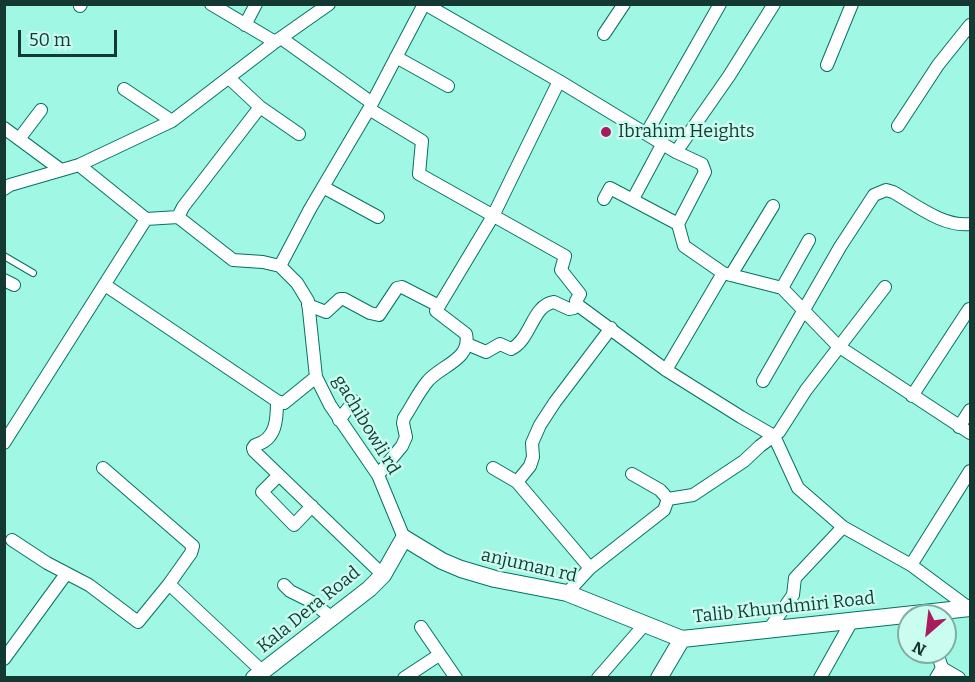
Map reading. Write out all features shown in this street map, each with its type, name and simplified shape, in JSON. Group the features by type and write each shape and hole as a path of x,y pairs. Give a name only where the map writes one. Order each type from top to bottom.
{"street":[{"path":"245,25 256,4"},
{"path":"6,185 79,165 172,121 329,4"},
{"path":"79,165 146,219 178,217 232,260 263,262 279,266 371,106 424,4 559,81 676,152 702,164 706,169 678,224 684,246 727,274 782,288 805,309 838,346 965,430 970,410"},
{"path":"604,34 624,4"},
{"path":"646,134 720,4"},
{"path":"676,152 729,76 774,4"},
{"path":"827,65 852,4"},
{"path":"218,6 245,25 278,40 422,141 419,174 565,256 561,270 580,294 574,308 569,309 554,302 543,306 520,342 511,349 500,344 486,352 467,344"},
{"path":"898,126 938,65 970,25"},
{"path":"396,57 448,86"},
{"path":"229,78 260,107 299,134"},
{"path":"378,475 402,446 406,437 404,418 427,382 456,361 467,344 466,334 436,311 493,216 559,81"},
{"path":"124,89 172,121"},
{"path":"178,217 183,207 260,107"},
{"path":"19,139 41,110"},
{"path":"4,128 61,170"},
{"path":"633,200 663,143"},
{"path":"323,187 378,217"},
{"path":"604,199 610,188 678,224"},
{"path":"763,381 840,248 874,195 886,190 893,192 950,223 970,224"},
{"path":"666,370 773,206"},
{"path":"4,443 146,219"},
{"path":"782,288 809,240"},
{"name":"gachibowli rd","path":"279,266 297,283 308,301 316,377 339,420 378,475 404,538"},
{"path":"105,285 278,401 284,403 316,377"},
{"path":"308,305 326,312 340,299 344,299 370,313 379,315 397,288 402,286 439,306"},
{"path":"668,499 693,495 744,460 783,428 806,390 885,287"},
{"path":"577,304 666,370 774,436 798,488 843,527 911,565 970,608"},
{"path":"912,396 969,309"},
{"path":"517,482 530,465 532,443 540,425 611,328"},
{"path":"278,401 276,426 261,443 253,448 383,575"},
{"path":"339,420 354,401"},
{"path":"12,540 66,574 89,585 138,622 169,584 191,553 193,546 104,468"},
{"path":"493,468 517,482 590,568"},
{"path":"911,565 970,471"},
{"path":"632,474 660,490 668,499"},
{"path":"279,475 262,492 294,525 312,506"},
{"path":"567,592 590,568 664,510 668,499"},
{"path":"770,628 793,595 795,578 843,527"},
{"name":"Kala Dera Road","path":"259,675 369,589 383,575 404,538"},
{"name":"anjuman rd","path":"404,538 442,561 461,569 495,579 567,592 682,639"},
{"path":"4,660 66,574"},
{"path":"169,584 259,675"},
{"path":"284,585 312,602 332,618"},
{"name":"Talib Khundmiri Road","path":"659,678 682,639 897,616"},
{"path":"820,678 853,619"},
{"path":"598,678 645,624"},
{"path":"421,627 456,678"},
{"path":"404,678 439,655"},
{"path":"939,673 959,678"}],"lane":[{"path":"4,256 33,273"}],"place":[{"name":"Ibrahim Heights","path":"606,132"}]}
